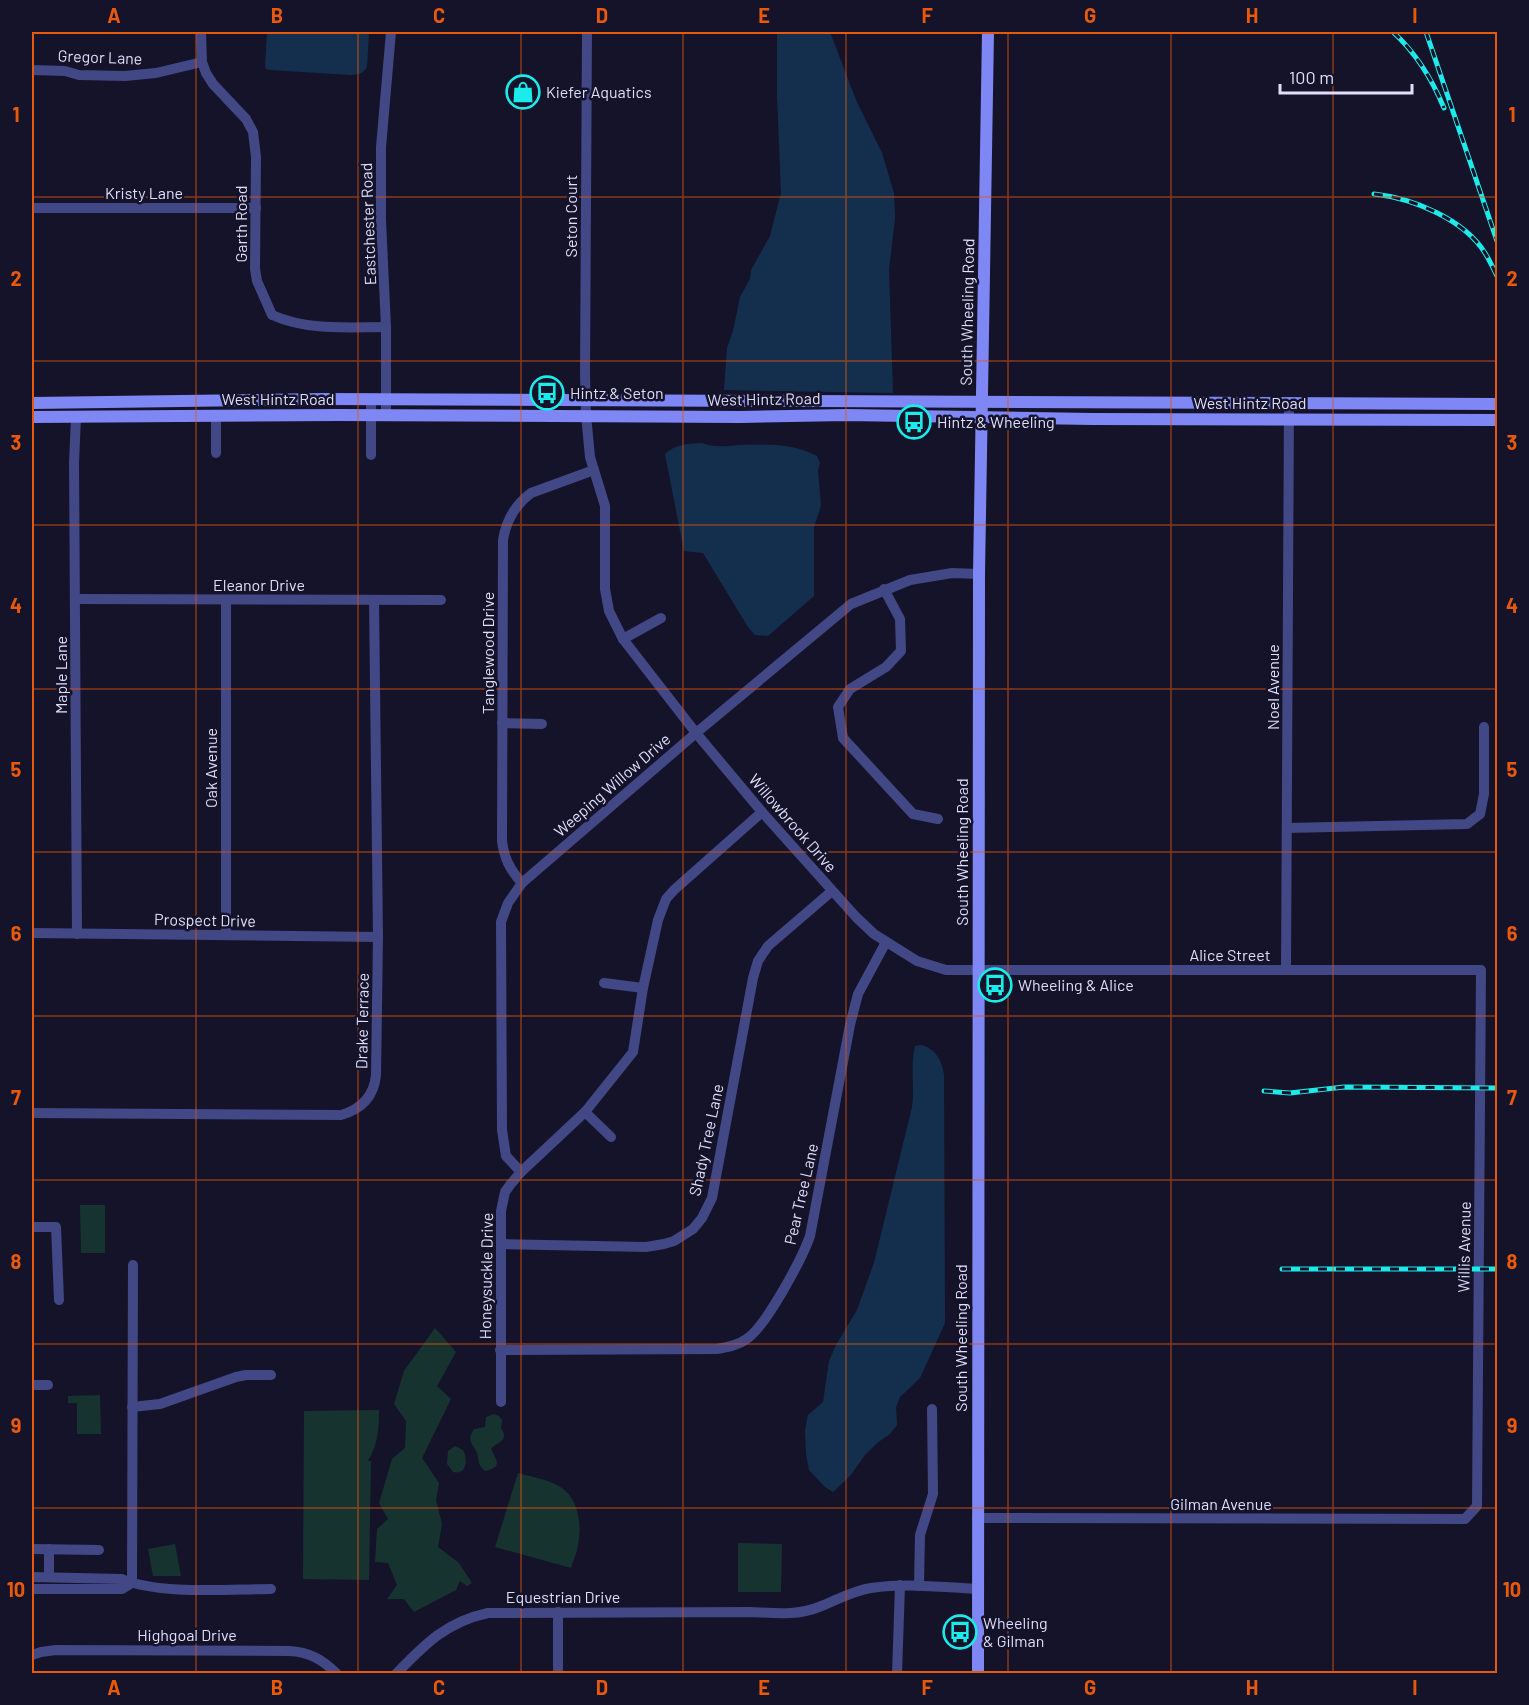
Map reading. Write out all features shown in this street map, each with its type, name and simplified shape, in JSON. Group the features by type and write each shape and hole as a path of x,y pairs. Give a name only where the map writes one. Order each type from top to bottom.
{"main road":[{"name":"South Wheeling Road","path":"978,1674 979,574 988,32"},
{"name":"West Hintz Road","path":"32,402 386,399 1497,404"},
{"name":"West Hintz Road","path":"32,417 847,415 1103,419 1497,420"}],"street":[{"name":"Garth Road","path":"201,32 202,62 206,73 213,84 246,119 253,132 256,157 255,269 257,281 272,315 284,321 310,326 386,327"},
{"name":"Eastchester Road","path":"386,416 381,147 391,32"},
{"name":"Seton Court","path":"585,400 587,32"},
{"name":"Gregor Lane","path":"32,70 65,71 79,75 125,76 156,73 202,62"},
{"name":"Kristy Lane","path":"32,208 256,208"},
{"path":"371,399 371,455"},
{"name":"Willowbrook Drive","path":"585,400 590,457 605,506 605,589 609,611 623,639 696,733 762,812 865,926 917,961 946,970 979,971"},
{"name":"Noel Avenue","path":"1286,969 1289,404"},
{"path":"216,416 216,453"},
{"name":"Maple Lane","path":"76,417 74,463 77,934"},
{"name":"Tanglewood Drive","path":"522,883 509,868 502,841 503,540 505,528 510,515 523,498 594,470"},
{"name":"Weeping Willow Drive","path":"521,1172 506,1156 502,1130 501,922 508,903 522,883 696,733 851,604 910,579 952,573 979,574"},
{"path":"884,589 900,618 901,651 886,668 850,689 838,707 843,738 914,814 938,819"},
{"name":"Eleanor Drive","path":"76,599 441,600"},
{"name":"Oak Avenue","path":"225,935 226,600"},
{"name":"Drake Terrace","path":"32,1113 341,1114 356,1109 368,1098 375,1083 378,937 374,601"},
{"path":"623,639 661,618"},
{"path":"502,723 542,724"},
{"path":"1287,828 1467,824 1480,814 1484,794 1484,728"},
{"name":"Honeysuckle Drive","path":"501,1402 502,1202 506,1192 521,1172 585,1112 633,1052 643,988 658,920 666,899 762,812"},
{"name":"Shady Tree Lane","path":"501,1244 646,1247 674,1241 693,1229 702,1218 712,1197 758,960 768,946 832,891"},
{"name":"Prospect Drive","path":"32,933 378,937"},
{"name":"Pear Tree Lane","path":"500,1350 717,1349 738,1344 755,1332 805,1252 858,994 886,942"},
{"name":"Alice Street","path":"979,971 1480,970"},
{"name":"Willis Avenue","path":"1465,1519 1477,1506 1480,970"},
{"path":"603,982 643,988"},
{"path":"585,1112 611,1137"},
{"path":"32,1227 56,1227 59,1300"},
{"path":"132,1583 133,1265"},
{"path":"132,1407 160,1404 236,1377 271,1374"},
{"path":"32,1385 48,1385"},
{"path":"919,1586 920,1534 933,1494 932,1409"},
{"name":"Gilman Avenue","path":"978,1518 1465,1519"},
{"path":"32,1549 99,1550"},
{"path":"49,1549 49,1578"},
{"path":"32,1577 122,1579 132,1583 173,1589 271,1589"},
{"path":"32,1589 122,1589 132,1583"},
{"path":"897,1674 900,1585"},
{"name":"Equestrian Drive","path":"402,1672 435,1635 468,1618 502,1612 791,1614 818,1608 846,1594 862,1590 900,1585 978,1589"},
{"path":"558,1612 558,1674"},
{"name":"Highgoal Drive","path":"32,1655 56,1650 289,1651 314,1656 337,1674"}],"green space":[{"path":"80,1205 105,1205 105,1253 81,1253"},
{"path":"435,1328 456,1352 437,1386 451,1399 422,1458 439,1483 436,1500 442,1524 438,1547 459,1563 472,1583 467,1586 460,1581 456,1590 414,1612 404,1599 387,1599 397,1585 388,1563 375,1562 377,1529 388,1519 379,1503 392,1459 405,1448 406,1421 394,1404 404,1371"},
{"path":"100,1395 101,1434 77,1434 77,1403 68,1403 68,1396"},
{"path":"379,1410 377,1436 368,1461 371,1461 369,1580 303,1579 304,1411"},
{"path":"494,1414 502,1420 501,1428 504,1436 502,1441 491,1449 496,1465 485,1471 480,1465 471,1437 474,1429 485,1427 486,1417"},
{"path":"455,1446 463,1450 466,1458 464,1469 458,1472 453,1472 447,1464 448,1451"},
{"path":"518,1473 559,1486 566,1491 575,1504 580,1529 571,1568 495,1547"},
{"path":"738,1543 782,1544 781,1592 738,1592"},
{"path":"175,1544 181,1576 153,1576 148,1549"}],"water":[{"path":"267,32 369,32 367,67 360,73 351,75 266,69"},
{"path":"777,32 830,32 856,100 882,153 894,193 895,218 889,270 893,393 724,390 727,348 740,297 750,279 751,270 770,236 781,193"},
{"path":"702,443 715,446 779,445 808,452 817,456 820,463 818,470 821,506 814,527 814,596 768,636 755,635 748,627 703,553 684,551 665,454 677,446"},
{"path":"922,1045 937,1056 944,1075 945,1323 920,1378 900,1397 896,1407 897,1425 865,1455 850,1476 833,1492 809,1470 805,1430 808,1415 823,1402 829,1361 857,1310 874,1263 912,1107 915,1046"}],"railway":[{"path":"1393,32 1423,67 1444,108"},
{"path":"1426,32 1498,244"},
{"path":"1374,194 1420,205 1451,220 1476,241 1498,278"},
{"path":"1264,1091 1290,1093 1344,1087 1498,1088"},
{"path":"1282,1269 1498,1269"}],"place":[{"name":"Kiefer Aquatics","path":"523,92"},
{"name":"Hintz & Seton","path":"547,393"},
{"name":"Hintz & Wheeling","path":"914,422"},
{"name":"Wheeling & Alice","path":"995,985"},
{"name":"Wheeling & Gilman","path":"960,1632"}]}
